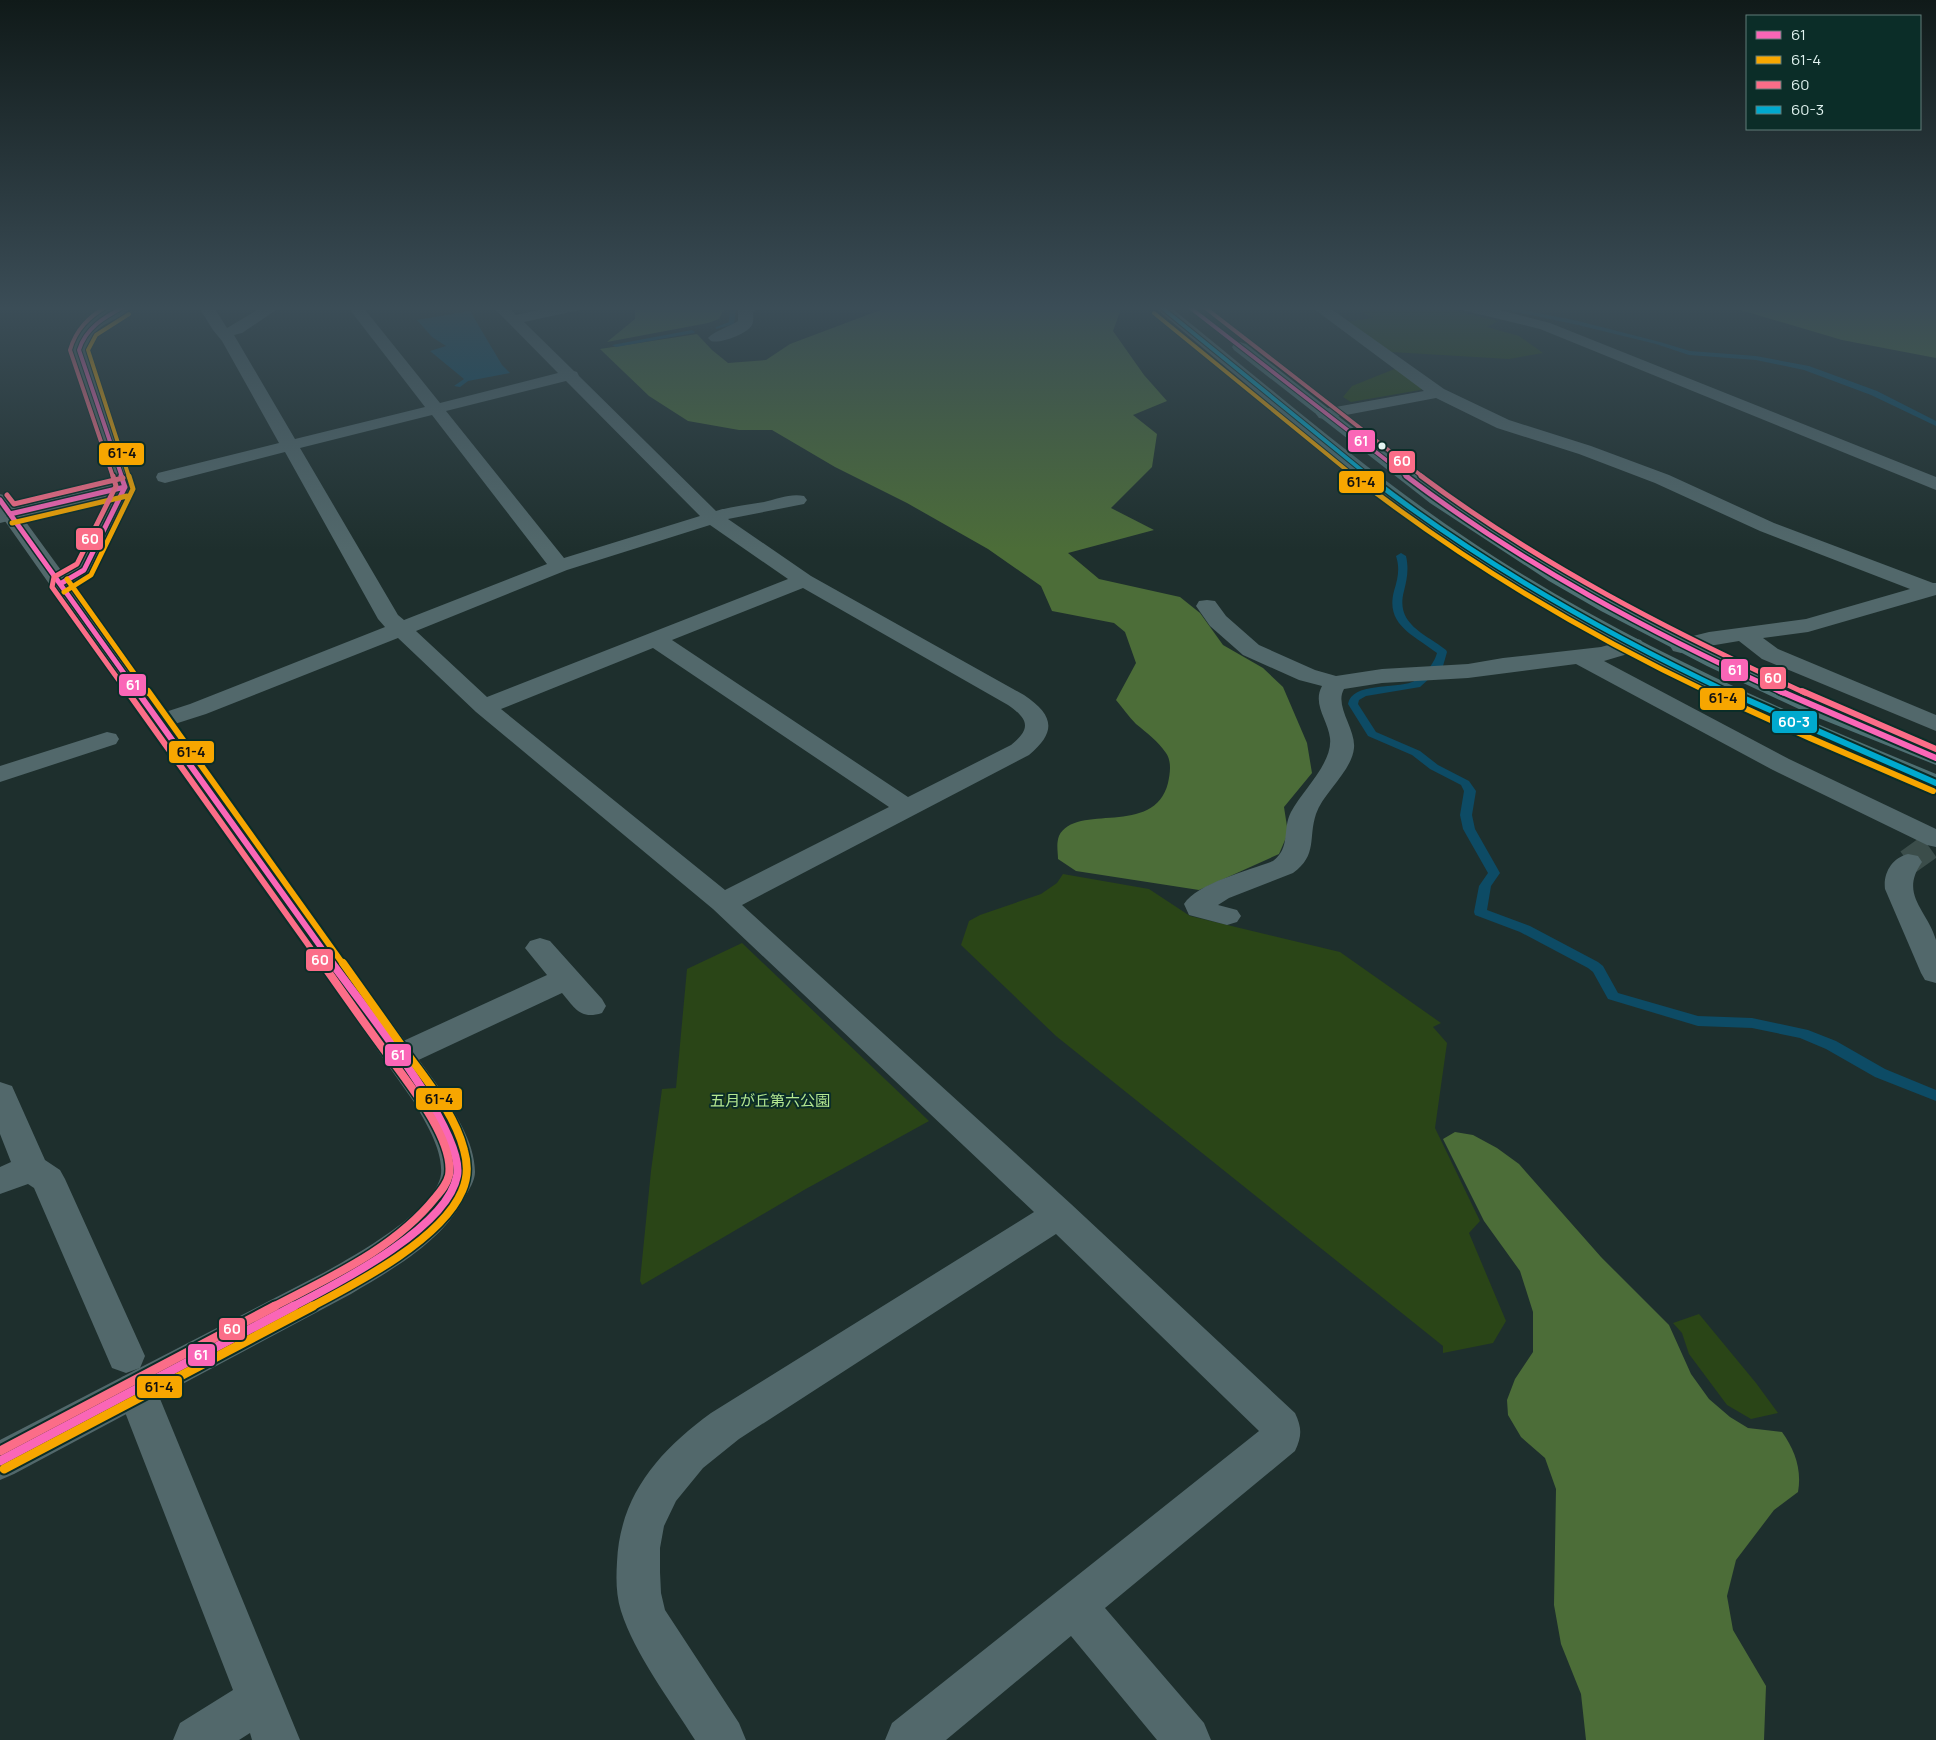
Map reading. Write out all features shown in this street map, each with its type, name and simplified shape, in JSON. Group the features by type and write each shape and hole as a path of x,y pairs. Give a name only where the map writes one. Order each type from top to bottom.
{"main road":[{"path":"1260,387 1361,469 1436,526 1526,584 1633,645 1750,703 1936,783"},
{"path":"1291,387 1416,484 1505,546 1600,602 1681,646 1819,710 1936,758"}],"street":[{"path":"60,584 84,570 125,487 91,387"},
{"path":"256,387 389,619 484,707 723,903 1059,1214 1281,1426 1281,1438 910,1740"},
{"path":"419,387 560,566"},
{"path":"165,476 520,387"},
{"path":"582,387 713,518 804,580 1016,700 1030,709 1038,720 1034,739 1020,750 723,903"},
{"path":"1430,387 1502,424 1578,447 1654,476 1767,527 1935,589"},
{"path":"1696,387 1936,484"},
{"path":"1325,414 1438,393"},
{"path":"0,1460 131,1373 338,1283 413,1235 436,1212 453,1187 458,1174 456,1160 442,1122 426,1094 60,584 3,510 125,487"},
{"path":"159,722 198,709 560,566 734,511 762,508 797,500"},
{"path":"484,707 804,580"},
{"path":"1681,646 1709,639 1808,625 1935,589"},
{"path":"1207,606 1218,621 1251,650 1307,675 1336,683 1382,676 1444,673 1603,654 1633,645"},
{"path":"1744,635 1770,654 1936,724"},
{"path":"655,639 906,808"},
{"path":"1578,656 1780,764 1936,839"},
{"path":"1227,916 1199,908 1198,904 1219,892 1283,867 1290,862 1298,849 1303,814 1335,765 1342,750 1342,737 1331,706 1330,693 1336,683"},
{"path":"0,774 107,739"},
{"path":"1908,862 1899,875 1897,884 1936,973"},
{"path":"540,948 591,1006"},
{"path":"398,1056 566,979"},
{"path":"0,1094 15,1174 48,1179 131,1373 267,1720 197,1740"},
{"path":"722,1740 656,1637 643,1613 638,1588 637,1561 640,1536 647,1513 659,1487 699,1444 725,1426 1059,1214"},
{"path":"1074,1605 1188,1740"}],"green space":[{"path":"640,387 1155,387 1167,401 1133,415 1157,434 1152,467 1111,508 1154,530 1068,553 1099,579 1180,597 1200,613 1223,645 1263,668 1283,687 1307,743 1312,773 1284,807 1288,833 1279,854 1199,890 1076,871 1058,859 1057,845 1059,836 1068,826 1081,821 1132,815 1147,810 1160,800 1168,783 1170,764 1168,756 1156,741 1133,721 1116,700 1136,663 1125,632 1114,623 1052,611 1041,586 988,549 907,503 835,467 772,430 739,430 688,421 649,396"},
{"path":"1351,387 1423,388 1351,402 1343,397"},
{"path":"1063,874 1149,889 1190,916 1340,952 1441,1023 1433,1027 1447,1043 1435,1128 1480,1221 1469,1233 1506,1321 1493,1343 1443,1353 1443,1346 1056,1036 961,945 969,921 980,915 1041,894 1057,883"},
{"name":"五月が丘第六公園","path":"742,943 929,1121 804,1190 642,1285 640,1281 651,1171 662,1089 676,1088 687,969"},
{"path":"1455,1132 1473,1135 1497,1148 1519,1164 1601,1257 1669,1325 1691,1374 1709,1399 1730,1417 1748,1428 1782,1432 1791,1446 1798,1468 1798,1492 1774,1510 1736,1560 1727,1596 1733,1630 1766,1686 1764,1740 1586,1740 1581,1694 1561,1644 1554,1605 1556,1489 1545,1458 1521,1437 1508,1415 1507,1400 1515,1379 1533,1352 1533,1312 1520,1271 1484,1221 1443,1139"},
{"path":"1699,1314 1756,1383 1778,1413 1751,1419 1727,1405 1689,1354 1682,1333 1673,1323"}],"waterway":[{"path":"1858,387 1874,393 1936,424"},
{"path":"1401,556 1403,571 1396,607 1398,614 1411,630 1442,652 1439,664 1416,685 1363,693 1354,699 1353,704 1372,734 1416,753 1434,767 1465,783 1470,791 1466,815 1469,829 1494,873 1485,886 1480,912 1525,929 1593,965 1598,969 1613,996 1698,1021 1752,1023 1803,1034 1831,1045 1880,1073 1936,1096"}],"tunnel":[{"path":"1908,862 1936,842"}],"transit line":[{"name":"60","path":"0,1451 334,1275 376,1250 403,1231 427,1209 445,1185 449,1173 449,1163 444,1143 419,1099 52,587 54,577 77,564 116,486 83,387"},
{"name":"61","path":"60,584 84,570 125,487 91,387"},
{"name":"61-4","path":"64,592 91,575 133,489 100,387"},
{"name":"61-4","path":"1244,387 1339,465 1416,523 1455,550 1569,620 1628,652 1749,711 1933,791"},
{"name":"60-3","path":"1259,387 1345,458 1421,516 1516,579 1574,613 1692,675 1936,783"},
{"name":"61","path":"1292,387 1430,494 1483,531 1592,597 1647,627 1761,683 1936,758"},
{"name":"60","path":"1307,387 1471,512 1596,588 1763,674 1936,749"},
{"name":"60","path":"7,495 14,504 123,478"},
{"name":"61","path":"10,514 125,487"},
{"name":"61-4","path":"12,523 127,496"},
{"name":"61","path":"0,500 426,1094 451,1140 455,1150 458,1171 452,1189 435,1213 410,1236 382,1256 338,1283 0,1461"},
{"name":"61-4","path":"4,1469 342,1291 397,1257 417,1242 452,1208 463,1191 467,1173 461,1140 451,1118 433,1089 67,579"}]}
